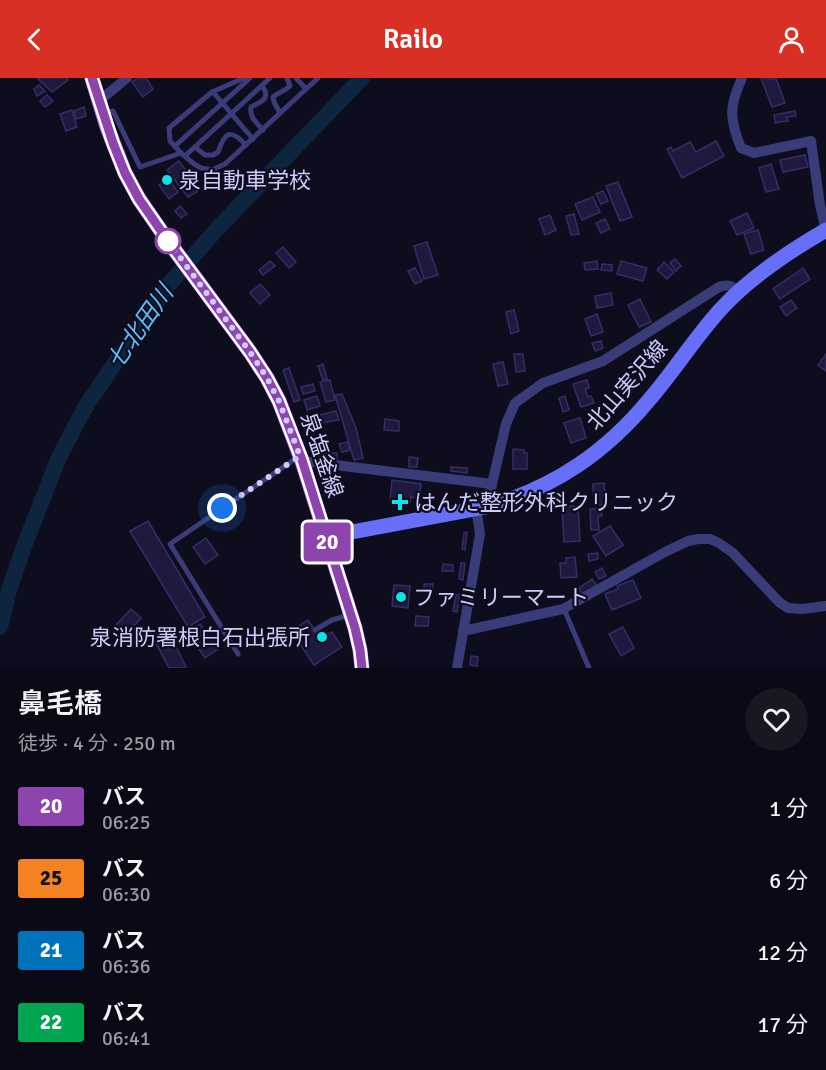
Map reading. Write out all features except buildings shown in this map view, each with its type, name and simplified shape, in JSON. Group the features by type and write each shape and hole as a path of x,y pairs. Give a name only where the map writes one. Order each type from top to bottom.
{"main road":[{"path":"92,78 101,107"},
{"name":"泉塩釜線","path":"101,107 125,173 139,199 238,336 276,393 301,458 326,537 360,650 362,668"}],"street":[{"path":"101,107 127,78"},
{"path":"742,78 734,97 731,116 741,148 754,153 811,141 826,231"},
{"name":"北山実沢線","path":"326,537 484,507 516,498 553,482 575,468 622,430 649,400 691,344 738,292 798,246 826,231"},
{"path":"457,668 484,507 490,495 506,424 515,403 543,384 603,361 719,287 732,286 738,292"},
{"path":"301,458 492,484"},
{"path":"463,631 563,609 665,552 698,539 710,539 734,553 779,602 788,608 826,606"}],"lane":[{"path":"244,78 213,92 169,128 170,141 183,155 201,168 212,170 225,164 317,78"},
{"path":"175,146 250,78"},
{"path":"101,107 113,111 140,167 183,155 195,147 270,78"},
{"path":"280,113 273,97 290,86 287,78"},
{"path":"296,78 306,89"},
{"path":"262,86 266,95 264,100 251,107 250,112 263,130"},
{"path":"213,92 253,139"},
{"path":"195,147 206,155 213,155 218,152 226,135 232,134 246,145"},
{"path":"238,654 170,544 301,458"},
{"path":"563,609 589,668"},
{"path":"315,630 332,620 350,614"}],"waterway":[{"name":"七北田川","path":"0,627 9,590 25,544 59,457 86,406 165,289 215,231 362,78"}],"bus line":[{"name":"20","path":"92,78 113,143 139,199 250,352 279,401 302,460 355,628 362,668"}],"place":[{"name":"泉自動車学校","path":"167,180"},
{"name":"はんだ整形外科クリニック","path":"400,502"},
{"name":"ファミリーマート","path":"401,597"},
{"name":"泉消防署根白石出張所","path":"322,637"}],"route":[{"path":"168,241 267,378 279,401 300,456 222,508"}]}
